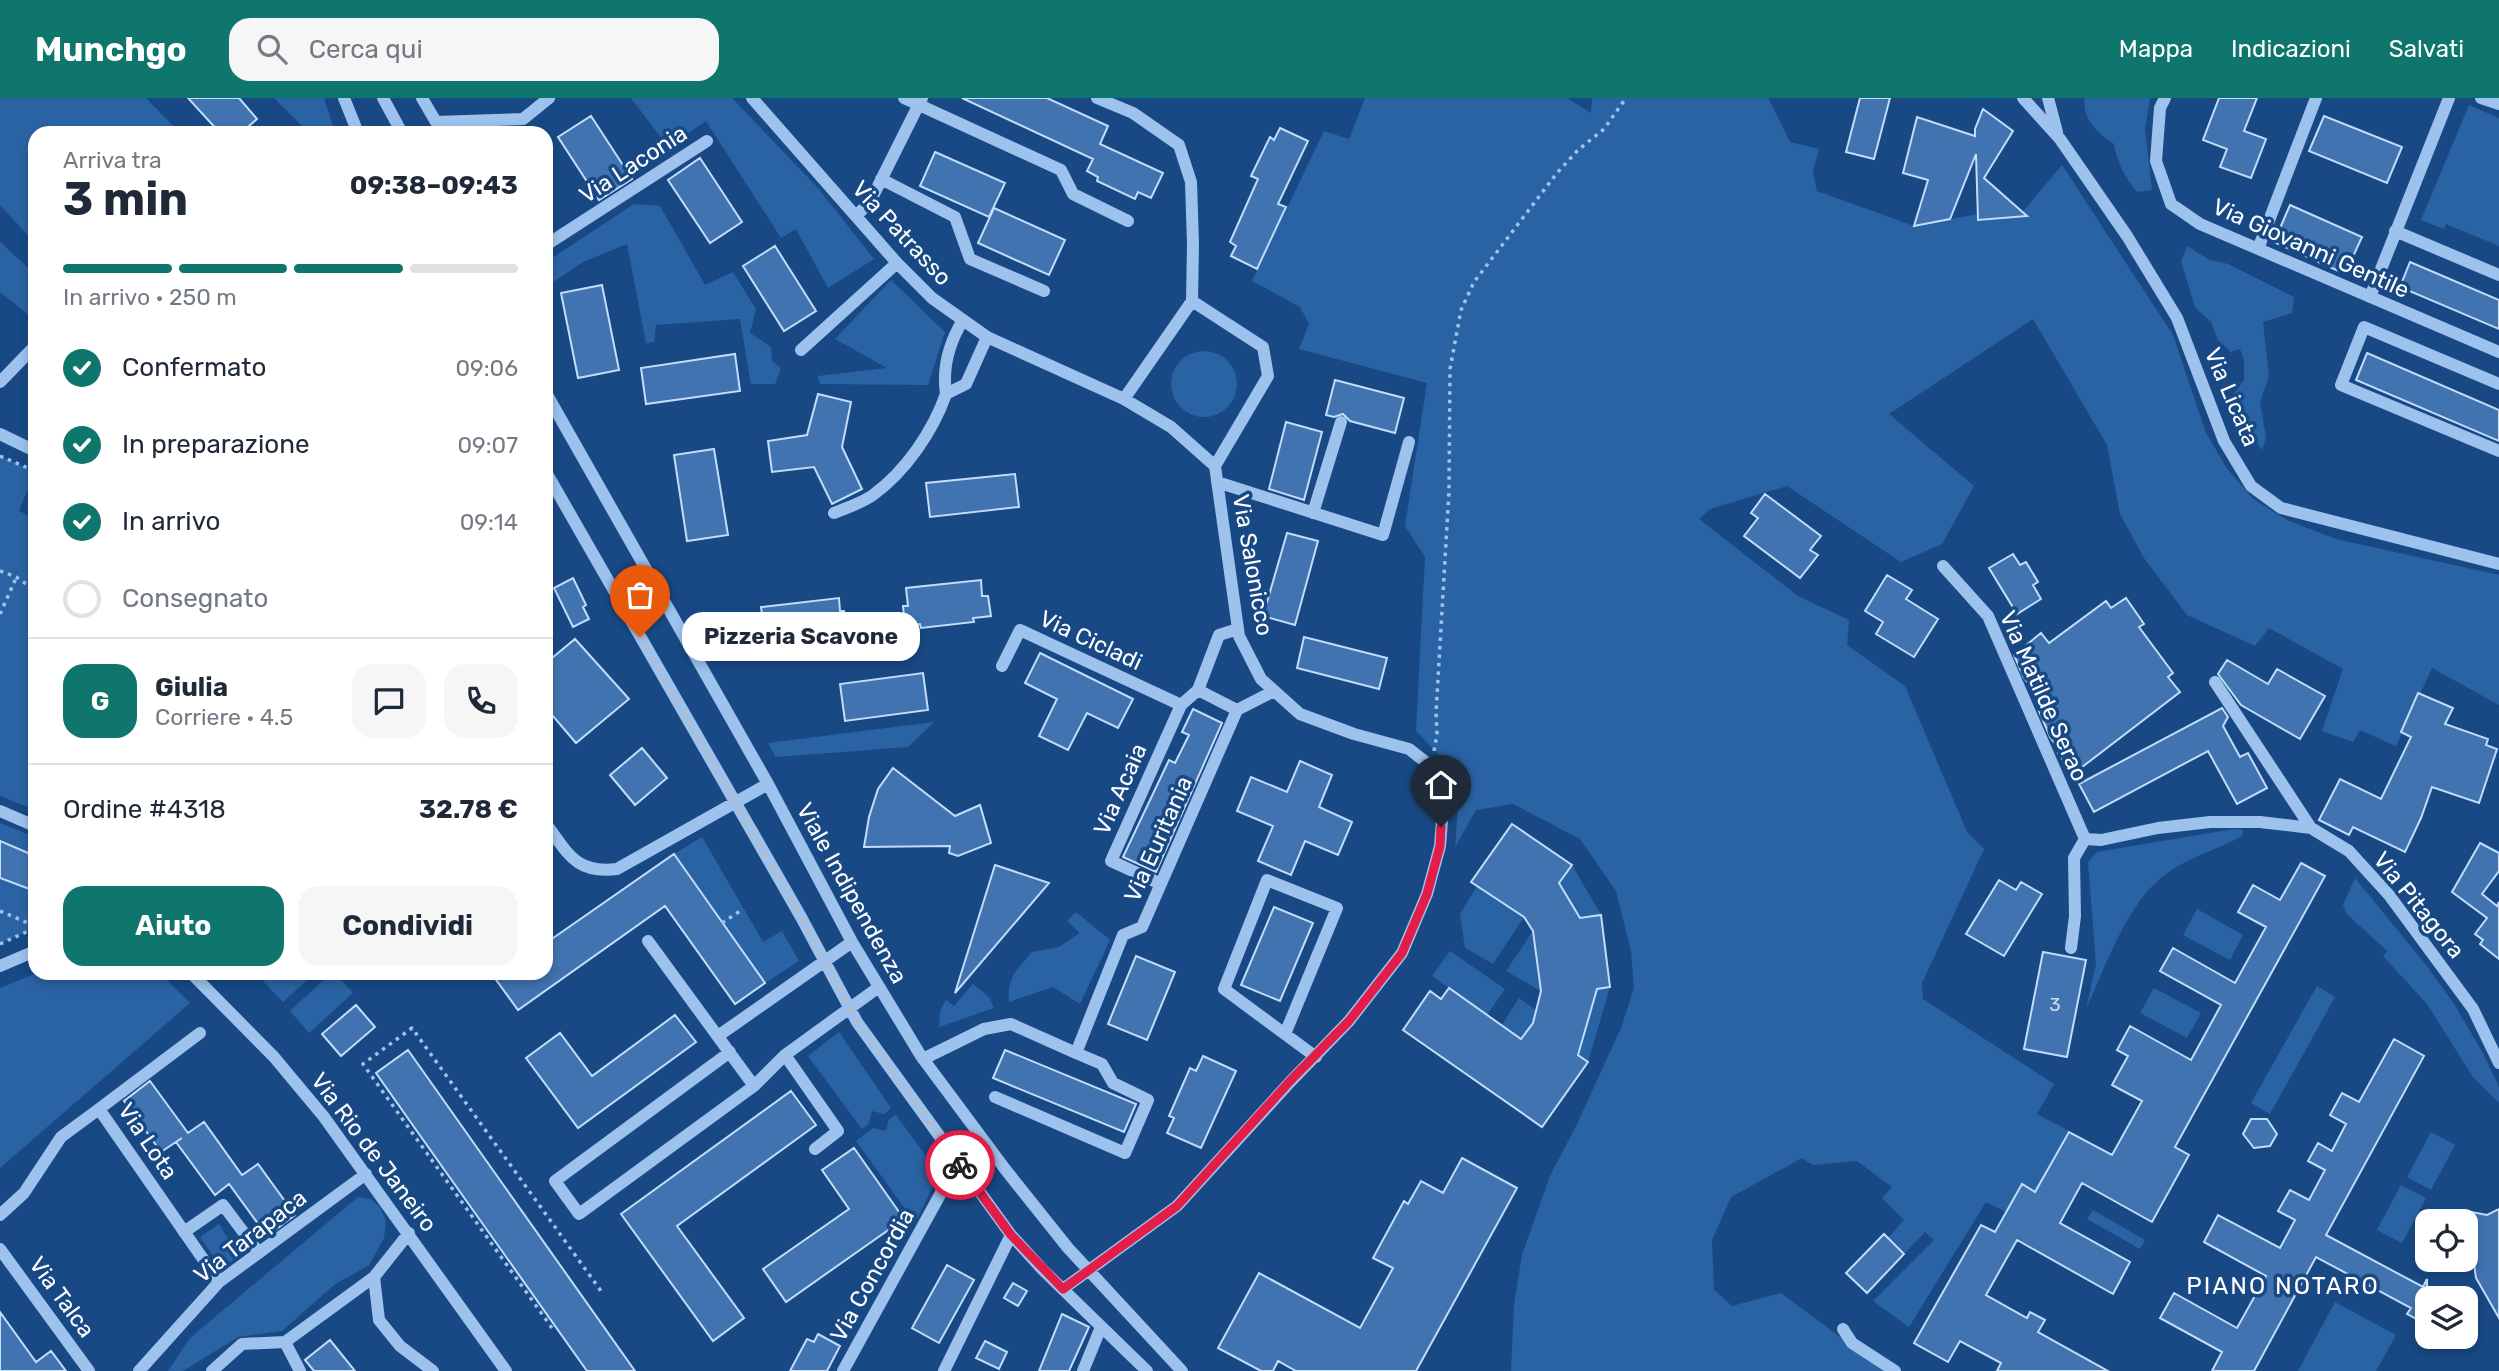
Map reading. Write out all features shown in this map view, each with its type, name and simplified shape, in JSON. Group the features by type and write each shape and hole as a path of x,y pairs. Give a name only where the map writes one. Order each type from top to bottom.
{"street":[{"path":"344,98 355,126"},
{"path":"383,98 398,126"},
{"path":"422,98 436,122 523,119 549,98"},
{"name":"Via Patrasso","path":"752,98 897,263 932,298 987,337 1124,399 1171,427 1215,466"},
{"path":"904,98 920,101 1061,170 1073,194 1128,220"},
{"path":"1097,98 1133,113 1179,145 1191,182 1194,244 1192,301 1124,399"},
{"path":"2023,98 2060,139"},
{"path":"2048,98 2060,139"},
{"name":"Via Giovanni Gentile","path":"2165,98 2161,108 2156,161 2171,204 2200,224 2499,352"},
{"path":"2258,250 2316,98"},
{"path":"2370,297 2449,98"},
{"path":"2481,98 2499,104"},
{"path":"856,216 870,202 920,101"},
{"name":"Via Licata","path":"2060,139 2127,236 2177,318 2224,441 2251,486 2281,508 2499,564"},
{"name":"Via Laconia","path":"553,240 707,141"},
{"path":"881,179 955,217 970,258 1045,292"},
{"path":"2395,231 2499,275"},
{"path":"801,350 897,263"},
{"path":"1192,301 1263,347 1268,376 1215,466"},
{"path":"834,513 873,496 907,463 941,408 946,394 943,372 953,336 963,320"},
{"path":"2499,384 2364,327 2342,385 2499,451"},
{"path":"946,394 965,384 987,337"},
{"path":"0,382 28,353"},
{"name":"Viale Indipendenza","path":"553,405 768,784 852,942 923,1059 1004,1169 1088,1271 1182,1371"},
{"path":"1312,513 1341,422"},
{"path":"0,434 28,448"},
{"path":"1217,482 1383,536 1409,442"},
{"name":"Via Salonicco","path":"1215,466 1239,636 1261,679 1300,714 1354,734 1409,749 1432,767"},
{"path":"553,484 801,917 850,1008 892,1073 1011,1235 1147,1371"},
{"name":"Via Matilde Serao","path":"1943,566 1988,617 2085,839"},
{"name":"Via Cicladi","path":"1002,666 1020,629 1181,705"},
{"name":"Via Acaia","path":"1161,884 1111,862 1181,705 1198,690 1219,635 1238,629"},
{"path":"2215,682 2311,828"},
{"path":"1198,690 1237,710 1274,691"},
{"name":"Via Euritania","path":"1076,1053 1123,935 1142,927 1237,710"},
{"path":"1063,1289 1177,1206 1291,1080 1349,1021 1402,953 1427,894 1440,846 1443,808 1440,787 1432,767"},
{"path":"553,834 574,862 602,871 617,869 768,784"},
{"path":"0,811 28,823"},
{"name":"Via Pitagora","path":"2085,839 2101,840 2158,828 2210,822 2260,822 2311,828 2348,851 2389,895 2473,1009 2499,1063"},
{"path":"2071,948 2075,916 2074,858 2085,839"},
{"path":"1285,1034 1337,908 1267,880 1224,989 1316,1057"},
{"path":"648,941 754,1086"},
{"path":"715,1031 852,942"},
{"path":"0,966 28,954"},
{"name":"Via Rio de Janeiro","path":"198,980 274,1057 324,1117 506,1371"},
{"path":"730,1052 555,1181 579,1214 754,1086 785,1055 879,987"},
{"path":"923,1059 984,1029 1011,1024 1102,1064 1113,1083 1148,1100 1125,1153 995,1097"},
{"name":"Via Lota","path":"200,1034 99,1109 219,1282"},
{"path":"785,1055 838,1132 815,1149"},
{"path":"0,1214 24,1193 61,1137 99,1109"},
{"name":"Via Concordia","path":"843,1371 958,1162"},
{"name":"Via Tarapaca","path":"139,1371 219,1282 366,1174"},
{"path":"184,1232 223,1205 259,1253"},
{"path":"216,1369 242,1344 285,1342 374,1278 409,1233"},
{"path":"944,1371 1011,1235"},
{"name":"Via Talca","path":"0,1249 89,1371"},
{"path":"374,1278 379,1320 401,1346 433,1371"},
{"path":"1083,1371 1101,1327"},
{"path":"1843,1329 1852,1343 1895,1371"},
{"path":"285,1342 300,1371"}],"path":[{"path":"1432,767 1437,734 1449,491 1450,369 1461,310 1475,282 1557,173 1578,150 1604,129 1626,98"},
{"path":"0,456 28,468"},
{"path":"0,571 28,585"},
{"path":"0,614 16,577"},
{"path":"722,923 743,909"},
{"path":"0,911 28,924"},
{"path":"0,944 28,930"},
{"path":"552,1328 363,1064 412,1028 601,1291"}],"shaded area":[{"path":"0,98 146,98 173,126 28,126 28,235 0,205"},
{"path":"274,98 324,98 333,126 302,126"},
{"path":"631,98 732,98 818,188 874,259 828,288 796,229 781,238 706,121 668,147"},
{"path":"1365,98 1567,98 1591,113 1592,98 1768,98 1790,142 1819,149 1813,171 1817,191 1914,226 1978,214 1979,220 2019,216 2062,165 2173,335 2206,433 2226,467 2253,499 2287,520 2336,539 2499,575 2499,705 2432,668 2396,746 2360,730 2353,742 2322,731 2343,669 2269,628 2255,646 2187,615 2144,558 2120,514 2107,445 2033,319 1889,414 1974,486 1942,544 1901,562 1787,486 1710,509 1699,519 1798,596 1849,620 1847,645 1905,686 1967,832 1984,849 1922,983 1923,999 2054,1084 2037,1114 2069,1131 2035,1192 2022,1185 2006,1212 1986,1202 1909,1327 1873,1301 1934,1240 1925,1232 1904,1254 1888,1238 1904,1220 1882,1198 1892,1187 1857,1161 1813,1165 1802,1158 1731,1197 1712,1240 1714,1290 1732,1306 1781,1293 1886,1371 1511,1371 1514,1305 1522,1255 1550,1176 1621,1028 1634,988 1631,951 1616,891 1580,839 1513,804 1476,810 1455,847 1458,807 1447,763 1416,731 1425,557 1405,526 1427,383 1299,349 1309,324 1300,307 1252,281 1324,131 1349,139"},
{"path":"2085,98 2150,98 2145,129 2152,190 2137,192 2119,164 2114,144 2088,119"},
{"path":"2469,105 2499,118 2499,246 2446,224 2444,229 2421,220"},
{"path":"634,204 660,206 705,285 733,272 756,309 750,333 771,347 772,361 781,368 775,384 751,384 740,319 656,325 654,342 646,343 627,244 583,262 553,282 553,257"},
{"path":"0,242 28,268 28,314 0,292"},
{"path":"2187,246 2210,260 2228,264 2294,297 2292,313 2263,322 2269,376 2260,402 2266,438 2262,450 2247,428 2244,410 2233,394 2244,380 2244,360 2240,349 2231,352 2218,340 2211,322 2195,307 2181,261"},
{"path":"891,280 945,332 928,385 820,384 818,376 887,368 835,339"},
{"path":"1204,351 1217,353 1227,361 1235,371 1235,397 1227,407 1217,415 1204,417 1191,415 1181,407 1173,397 1171,384 1173,371 1181,361 1191,353"},
{"path":"0,456 28,468 28,488 19,511 28,516 28,807 0,796"},
{"path":"934,722 908,747 776,757 768,743"},
{"path":"0,823 28,834 28,853 0,841"},
{"path":"2234,829 2243,830 2242,836 2178,866 2146,893 2122,929 2086,1009 2096,964 2088,862 2097,852"},
{"path":"702,837 763,942 782,931 799,961 765,983 674,854"},
{"path":"1572,865 1601,915 1580,918 1559,883"},
{"path":"0,878 28,888 28,931 0,944"},
{"path":"2355,878 2454,1004 2483,1053 2499,1087 2499,1103 2473,1077 2427,1004 2383,956 2387,951 2347,914 2343,905"},
{"path":"1477,886 1524,917 1493,964 1465,948 1460,914"},
{"path":"2197,909 2243,935 2230,960 2183,935"},
{"path":"1076,912 1110,940 1080,1004 1053,987 1009,1002 1011,980 1032,952 1059,947 1080,933 1067,921"},
{"path":"1533,931 1541,991 1506,971"},
{"path":"1450,951 1505,989 1487,1015 1432,976"},
{"path":"28,977 28,980 167,980 190,1003 0,1168 0,988"},
{"path":"264,980 307,980 283,1002"},
{"path":"323,980 341,980 353,993 309,1033 290,1011"},
{"path":"973,984 989,997 994,1008 939,1027 940,1011 946,1000 954,1006"},
{"path":"2317,986 2335,997 2270,1114 2251,1103"},
{"path":"1610,987 1588,1062 1578,1055 1597,989"},
{"path":"2154,988 2201,1013 2187,1038 2140,1013"},
{"path":"1519,998 1536,1010 1533,1023 1521,1039 1502,1025"},
{"path":"839,1032 891,1108 884,1114 872,1111 869,1123 862,1129 808,1056"},
{"path":"896,1115 939,1174 917,1219 906,1210 856,1141 873,1128 886,1131 889,1119"},
{"path":"2431,1132 2455,1145 2431,1190 2407,1177"},
{"path":"2401,1185 2426,1198 2420,1209 2415,1209 2415,1219 2402,1243 2377,1230"},
{"path":"358,1197 371,1199 380,1207 386,1221 384,1238 369,1265 334,1285 282,1331 238,1337 183,1371 168,1371 190,1338"},
{"path":"2093,1210 2145,1240 2140,1249 2087,1219"},
{"path":"219,1224 239,1256 221,1268 200,1237"},
{"path":"2335,1302 2396,1335 2376,1371 2298,1371"}],"building":[{"path":"188,98 239,98 257,119 249,126 214,126"},
{"path":"962,98 1047,98 1108,126 1100,144 1163,173 1151,198 1138,192 1135,199 1097,181 1098,177 1087,171 1093,159"},
{"path":"1860,98 1890,98 1874,159 1846,152"},
{"path":"2219,98 2257,98 2244,131 2266,139 2251,178 2220,167 2227,149 2203,140"},
{"path":"1983,109 2013,131 1984,178 2027,216 1978,220 1976,154 1950,219 1914,226 1928,180 1903,173 1917,117 1975,136"},
{"path":"591,116 632,179 599,200 558,137"},
{"path":"2324,116 2402,147 2387,183 2309,151"},
{"path":"1280,128 1308,141 1278,204 1286,207 1257,269 1231,256 1236,246 1230,242 1258,179 1251,176 1270,137 1274,140"},
{"path":"935,152 1005,183 989,217 920,186"},
{"path":"700,158 742,222 710,243 668,180"},
{"path":"2290,205 2362,237 2345,274 2274,242"},
{"path":"994,208 1065,240 1049,275 978,243"},
{"path":"775,246 816,311 784,331 743,266"},
{"path":"2410,262 2499,300 2499,329 2400,287"},
{"path":"602,285 619,370 578,378 561,293"},
{"path":"2367,353 2499,410 2499,441 2356,380"},
{"path":"735,354 740,391 646,404 641,368"},
{"path":"1335,380 1404,398 1395,433 1350,421 1343,414 1334,417 1326,415"},
{"path":"818,394 851,402 842,447 862,489 832,504 814,467 772,472 768,441 807,435"},
{"path":"1286,422 1322,432 1304,500 1269,489"},
{"path":"714,449 728,535 687,541 674,455"},
{"path":"1015,474 1019,507 930,517 926,483"},
{"path":"1765,494 1821,536 1810,550 1818,555 1800,578 1744,536 1758,518 1751,513"},
{"path":"1287,533 1318,541 1295,625 1263,616"},
{"path":"2013,554 2020,565 2026,562 2038,582 2033,585 2041,599 2017,614 1989,568"},
{"path":"1887,575 1912,590 1906,599 1938,619 1914,657 1876,634 1883,622 1865,611"},
{"path":"573,578 586,605 583,607 589,619 573,627 554,588"},
{"path":"981,580 982,596 988,596 991,616 973,618 974,622 921,628 920,624 905,626 903,606 908,606 906,588"},
{"path":"839,598 847,634 832,636 833,640 779,646 778,642 760,644 758,622 763,621 761,607"},
{"path":"2126,598 2144,624 2139,627 2173,673 2168,677 2180,692 2073,774 2058,753 2060,751 2050,737 2039,711 2046,705 2024,678 2014,655 2041,633 2049,643 2106,601 2111,608"},
{"path":"1304,637 1387,658 1379,689 1297,668"},
{"path":"575,639 629,699 576,743 553,716 553,657"},
{"path":"1040,653 1133,699 1118,728 1087,713 1068,750 1039,736 1057,699 1025,683"},
{"path":"2227,660 2268,684 2277,669 2325,696 2300,739 2241,705 2218,674"},
{"path":"923,673 928,710 845,721 840,684"},
{"path":"2418,693 2453,708 2445,724 2488,739 2486,745 2497,749 2479,803 2432,787 2405,852 2353,827 2349,835 2319,820 2340,779 2381,799 2411,737 2401,732"},
{"path":"2222,708 2228,717 2223,726 2240,757 2248,753 2267,788 2237,804 2208,751 2094,812 2079,784"},
{"path":"1193,709 1222,723 1156,872 1123,857 1169,760 1175,763 1189,735 1182,732"},
{"path":"642,748 667,778 635,805 610,775"},
{"path":"1300,761 1332,775 1319,807 1352,822 1338,855 1305,841 1291,875 1258,861 1273,826 1237,811 1251,777 1287,792"},
{"path":"893,768 955,816 980,805 991,843 958,856 949,853 950,846 864,847 869,817 878,789"},
{"path":"1512,824 1572,865 1559,883 1580,918 1601,915 1610,987 1597,989 1578,1055 1588,1062 1542,1127 1403,1030 1430,991 1441,999 1449,988 1521,1039 1533,1023 1541,991 1533,931 1524,917 1471,882"},
{"path":"0,841 28,853 28,888 0,878"},
{"path":"2480,843 2499,853 2499,871 2482,894 2497,906 2499,902 2499,959 2480,944 2483,940 2475,934 2487,918 2452,892"},
{"path":"674,854 765,983 735,1004 665,906 518,1010 496,980 553,980 553,938"},
{"path":"2301,863 2325,876 2175,1147 2189,1155 2152,1222 2082,1183 2060,1223 2130,1262 2113,1294 2017,1240 1986,1295 2027,1318 2030,1312 2045,1320 2038,1332 2108,1371 1997,1371 2001,1363 1960,1341 1948,1362 1914,1343 1981,1225 1995,1232 2022,1184 2035,1192 2069,1132 2112,1155 2142,1101 2112,1085 2128,1056 2117,1050 2130,1026 2191,1060 2221,1005 2160,971 2173,948 2235,983 2266,927 2238,912 2253,885 2280,900"},
{"path":"995,865 1049,883 955,993"},
{"path":"1999,880 2016,890 2021,882 2042,894 2004,956 1966,934"},
{"path":"1274,907 1313,923 1280,1001 1241,985"},
{"path":"2043,952 2086,960 2067,1057 2024,1049"},
{"path":"1136,956 1175,972 1147,1040 1108,1024"},
{"path":"356,1005 375,1027 341,1056 322,1034"},
{"path":"675,1015 696,1042 578,1128 526,1058 560,1033 592,1076"},
{"path":"2394,1039 2424,1056 2326,1235 2421,1286 2415,1286 2415,1318 2407,1314 2411,1308 2316,1257 2254,1371 2212,1371 2222,1352 2160,1318 2174,1293 2237,1328 2266,1276 2204,1242 2218,1215 2280,1248 2295,1220 2278,1211 2290,1190 2309,1200 2325,1170 2308,1161 2318,1143 2332,1151 2346,1124 2330,1115 2342,1093 2359,1102"},
{"path":"408,1050 635,1371 587,1371 419,1134 376,1073"},
{"path":"1005,1050 1136,1104 1124,1132 993,1078"},
{"path":"1203,1056 1236,1071 1201,1148 1167,1133 1174,1118 1169,1116 1190,1068 1196,1071"},
{"path":"150,1081 188,1133 204,1122 242,1175 258,1164 295,1215 267,1236 229,1184 215,1195 176,1142 161,1152 124,1101"},
{"path":"791,1091 816,1125 677,1226 744,1318 713,1341 621,1214"},
{"path":"2251,1119 2267,1119 2277,1134 2270,1146 2254,1148 2243,1134"},
{"path":"854,1148 904,1219 786,1302 763,1269 849,1209 822,1170"},
{"path":"1462,1158 1517,1188 1416,1371 1296,1371 1278,1361 1273,1371 1261,1371 1218,1348 1259,1273 1360,1328 1393,1268 1373,1258 1404,1201 1408,1204 1421,1181 1443,1193"},
{"path":"2499,1209 2499,1318 2475,1272 2478,1272 2478,1213 2487,1215"},
{"path":"1884,1234 1904,1254 1867,1293 1846,1273"},
{"path":"947,1265 974,1280 939,1343 912,1328"},
{"path":"1013,1283 1027,1291 1018,1306 1004,1298"},
{"path":"0,1312 36,1362 51,1351 66,1371 0,1371"},
{"path":"1062,1314 1089,1327 1069,1371 1039,1371"},
{"path":"818,1334 840,1346 827,1371 790,1371 807,1339 814,1342"},
{"path":"330,1340 355,1371 314,1371 305,1360"},
{"path":"985,1341 1007,1352 999,1369 976,1358"}],"way so far":[{"path":"640,637 801,917 857,1022 960,1165"}],"place":[{"name":"Pizzeria Scavone","path":"640,637"}],"district":[{"name":"PIANO NOTARO","path":"2283,1286"}],"route":[{"path":"960,1165 1011,1235 1063,1289 1177,1206 1291,1080 1349,1021 1402,953 1427,894 1440,846 1441,827"}]}
